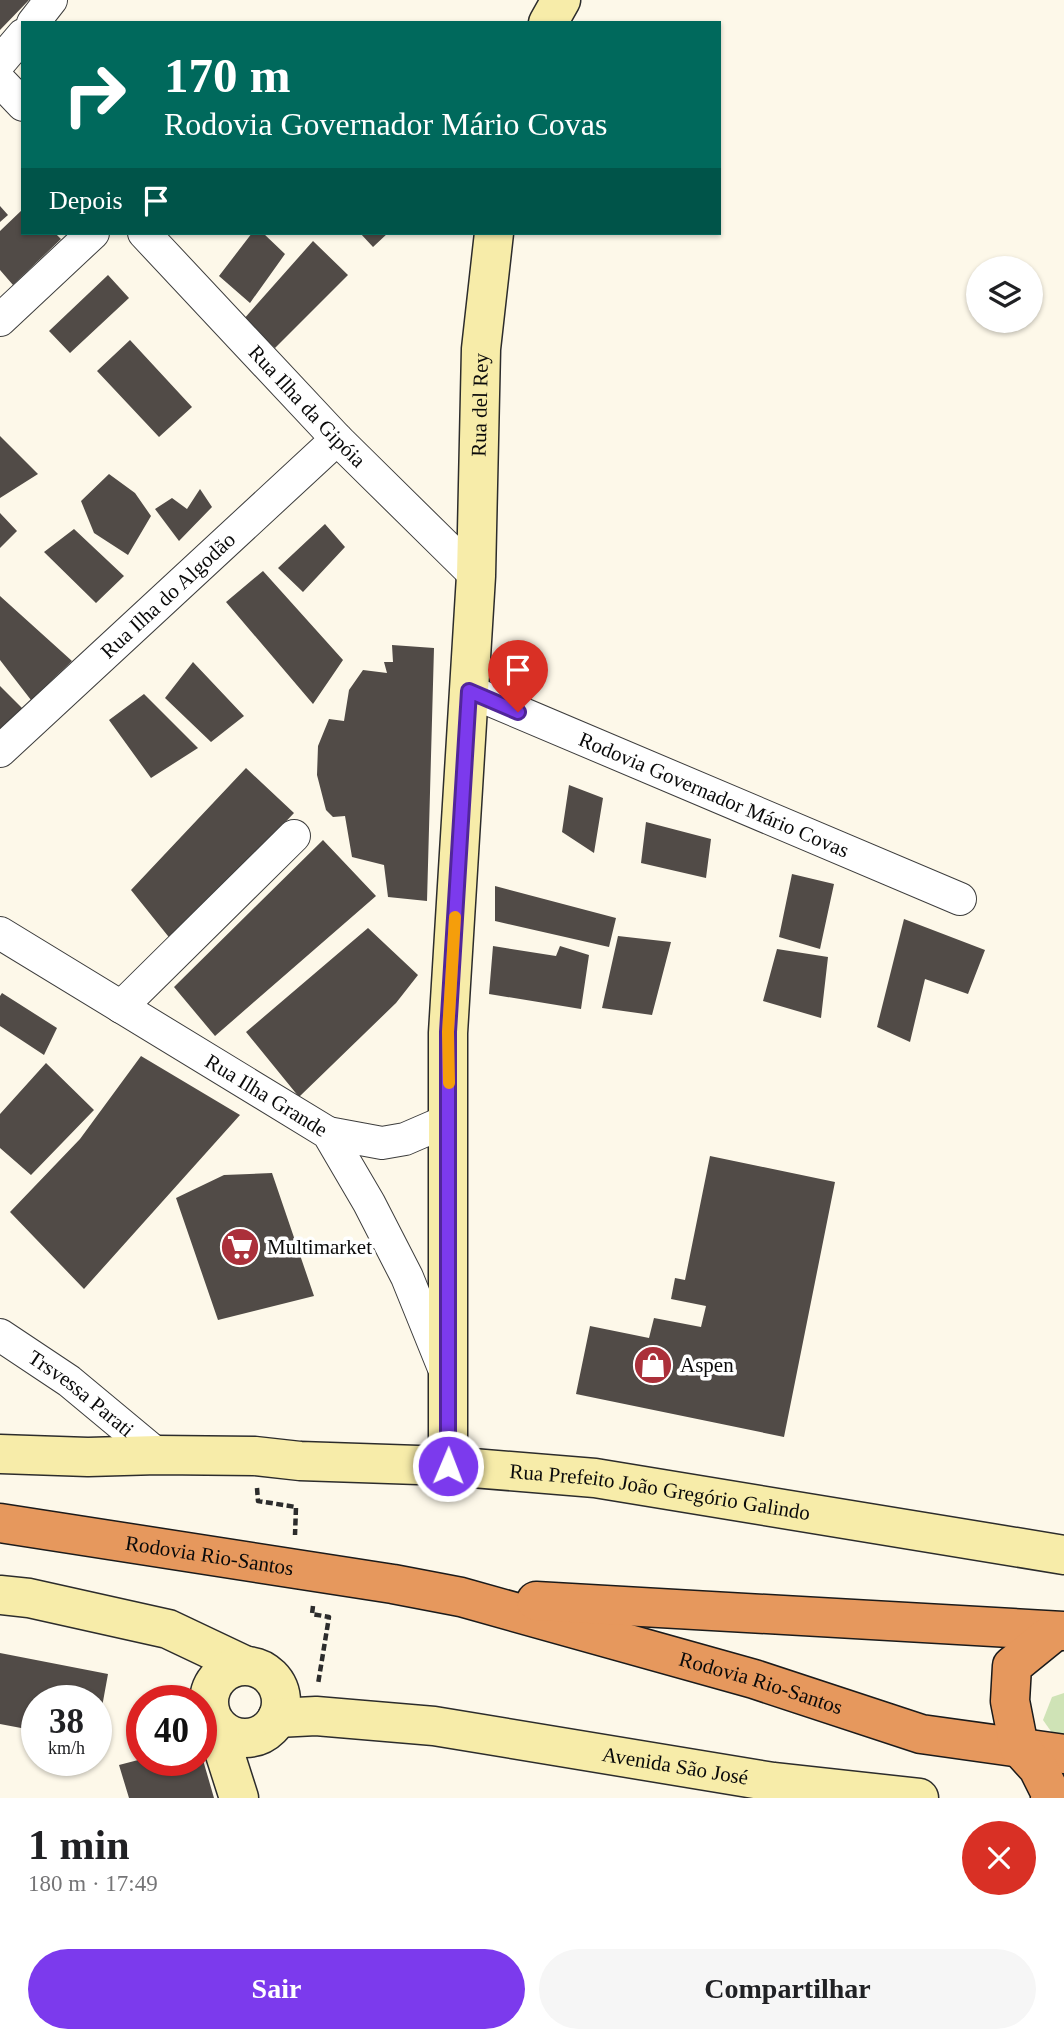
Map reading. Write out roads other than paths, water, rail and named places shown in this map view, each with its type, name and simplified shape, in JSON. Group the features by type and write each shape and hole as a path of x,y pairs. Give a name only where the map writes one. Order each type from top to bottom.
{"highway":[{"name":"Rodovia Rio-Santos","path":"0,1523 461,1597 754,1679 921,1734 1064,1754"},
{"name":"Rodovia Rio-Santos","path":"461,1597 1059,1632"},
{"path":"1049,1798 1050,1792 1038,1768 1019,1748 1010,1701 1012,1666 1059,1632"}],"main road":[{"path":"549,21 561,0"},
{"name":"Rua del Rey","path":"448,1466 448,1032 476,576 481,349 494,235"},
{"name":"Rua Prefeito João Gregório Galindo","path":"0,1454 88,1457 255,1456 300,1461 448,1466 595,1478 1064,1555"},
{"name":"Avenida São José","path":"0,1595 29,1598 168,1629 317,1692 434,1726"},
{"path":"126,1618 155,1636 176,1654 197,1685"},
{"path":"212,1685 222,1672 232,1666 255,1668 274,1680 280,1691 282,1703 257,1759 253,1798"},
{"name":"Avenida São José","path":"217,1723 223,1731 243,1738 254,1737 273,1724 316,1716 434,1726 773,1782 919,1798"},
{"path":"217,1731 239,1798"}],"street":[{"path":"35,21 51,0"},
{"path":"0,62 21,37"},
{"path":"0,81 21,103"},
{"path":"0,320 91,235"},
{"name":"Rua Ilha da Gipóia","path":"146,235 337,439 476,576"},
{"name":"Rua Ilha do Algodão","path":"0,751 337,439"},
{"name":"Rodovia Governador Mário Covas","path":"469,691 960,899"},
{"path":"121,1007 294,836"},
{"name":"Rua Ilha Grande","path":"0,933 328,1133 369,1203 407,1277 438,1349 449,1384"},
{"path":"328,1133 382,1143 405,1139 449,1120"},
{"name":"Trsvessa Parati","path":"0,1335 69,1381 158,1455"}],"place":[{"name":"Multimarket","path":"240,1247"},
{"name":"Aspen","path":"653,1365"}]}
